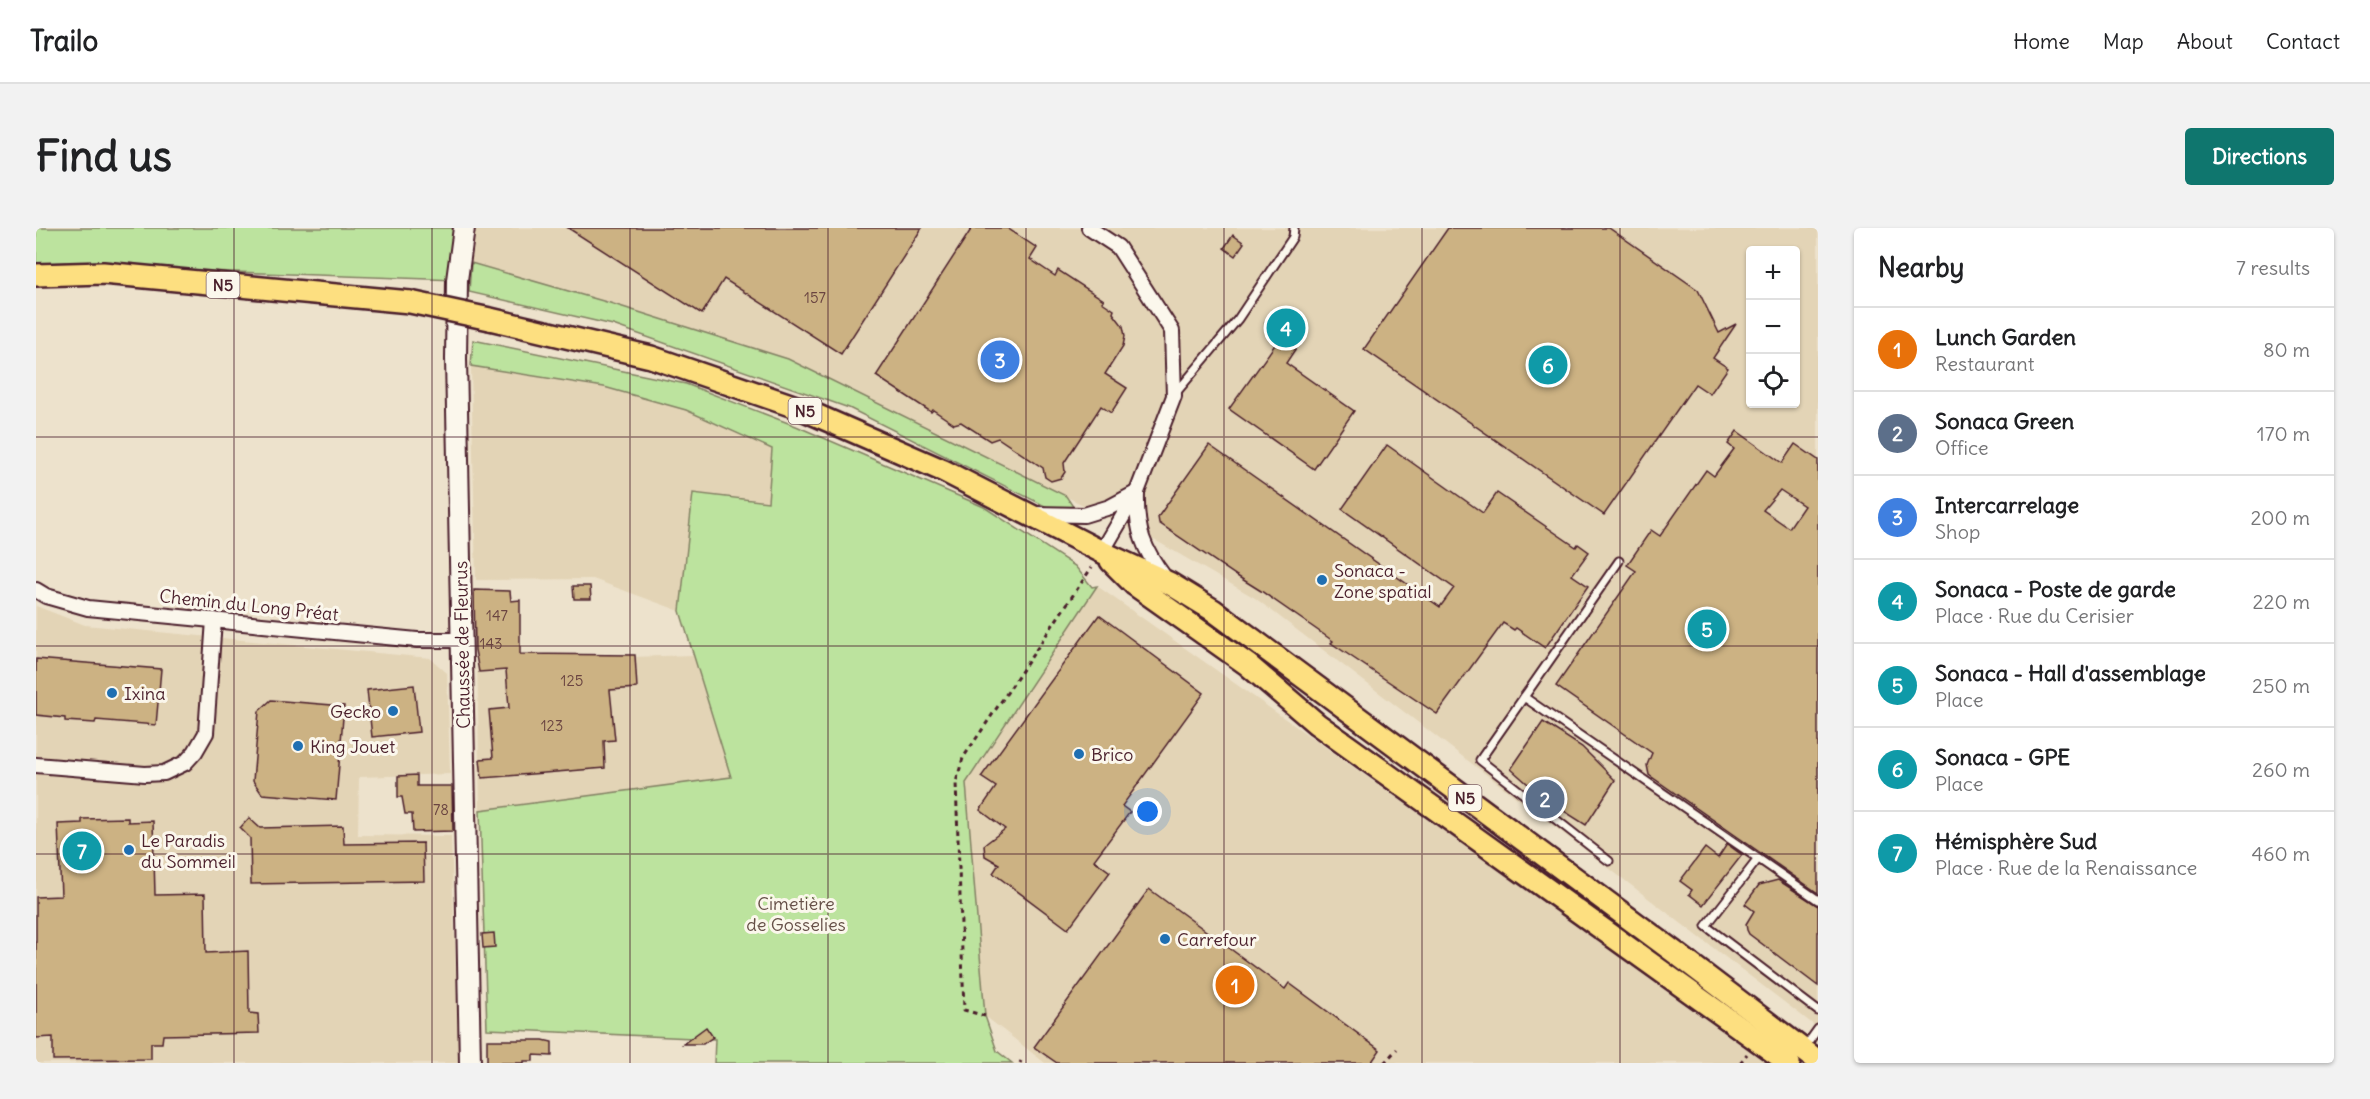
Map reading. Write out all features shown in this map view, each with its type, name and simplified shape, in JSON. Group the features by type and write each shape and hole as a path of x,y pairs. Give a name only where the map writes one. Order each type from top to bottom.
{"main road":[{"name":"Chaussée de Fleurus","path":"464,228 457,280 456,359 470,1063"},
{"name":"N5","path":"36,275 103,273 410,302 490,319 651,357 802,409 944,471 1102,552 1169,583 1213,610 1677,954 1800,1059"},
{"name":"N5","path":"1102,552 1134,585 1248,665 1317,724 1800,1059"}],"street":[{"path":"1089,228 1118,247 1172,331 1174,396 1137,492 1102,552"},
{"path":"1029,514 1084,515 1110,507 1137,492"},
{"path":"1137,492 1136,516 1139,532 1149,558 1169,583"},
{"name":"Chemin du Long Préat","path":"36,590 46,596 88,608 417,640 462,640"},
{"path":"36,765 145,774 164,773 185,763 195,752 206,733 214,620"}],"lane":[{"path":"1174,396 1238,319 1293,237 1294,228"},
{"path":"1609,861 1480,760 1619,561"},
{"path":"1524,697 1818,900"},
{"path":"1758,859 1706,926 1818,1011"},
{"path":"1800,1059 1818,1029"}],"path":[{"path":"985,1016 964,1010 956,782 963,758 1102,552"},
{"path":"1383,1063 1397,1049"}],"shaded area":[{"path":"476,228 1818,228 1818,1028 1255,598 1160,543 788,359 610,303 471,263"},
{"path":"471,366 604,387 686,410 772,449 768,502 693,494 680,611 593,579 476,580"},
{"path":"1097,586 1772,1063 1045,1063 985,1016 966,783"},
{"path":"36,606 85,625 430,658 447,673 450,774 359,777 358,835 451,836 459,1063 36,1063"},
{"path":"477,655 632,657 693,655 731,777 480,810"}],"green space":[{"path":"36,228 471,228 457,280 36,265"},
{"path":"471,263 610,303 788,359 1066,496 1074,508 1063,515 849,408 613,325 469,292"},
{"name":"Cimetière de Gosselies","path":"473,340 686,384 796,426 984,507 1075,566 1092,587 1097,586 966,783 985,1016 997,1051 1012,1063 714,1063 715,1039 487,1029 480,810 731,777 680,611 693,493 768,502 772,449 686,410 604,387 471,366"}],"building":[{"path":"568,228 922,228 841,354 724,279 702,314"},
{"path":"972,228 1007,228 1037,248 1030,259 1055,276 1058,270 1104,300 1102,302 1114,310 1113,313 1123,326 1125,336 1123,346 1105,374 1127,388 1111,413 1101,406 1064,463 1065,472 1061,478 1051,481 1045,477 1043,468 998,438 990,441 961,422 954,424 933,410 931,412 876,376"},
{"path":"1448,228 1609,228 1698,290 1719,333 1736,324 1713,358 1728,368 1710,394 1695,384 1604,515 1364,349"},
{"path":"1233,235 1244,243 1235,256 1224,248"},
{"path":"1274,311 1306,333 1286,363 1354,411 1314,469 1229,409 1282,335 1265,323"},
{"path":"1737,431 1782,463 1795,444 1818,460 1818,893 1649,775 1647,765 1652,753 1556,686 1636,571 1627,565 1651,530 1660,536 1706,470 1714,476 1734,449 1728,444","holes":["1780,490 1804,506 1789,528 1763,510"]},
{"name":"Sonaca - Zone spatial","path":"1209,445 1440,607 1454,588 1342,509 1387,445 1483,513 1497,493 1576,547 1578,544 1589,552 1572,575 1588,586 1545,648 1516,628 1514,630 1503,623 1437,714 1159,523 1158,517"},
{"path":"573,586 590,586 591,599 574,599"},
{"path":"474,590 510,591 511,601 520,600 520,654 635,655 637,688 610,690 615,740 604,741 605,768 482,778 480,759 493,758 489,710 509,708 506,670 479,672 475,650"},
{"name":"Brico","path":"1099,615 1204,693 1122,806 1130,812 1094,860 1110,872 1068,929 993,873 999,864 985,856 984,845 1005,829 980,810 996,787 981,777"},
{"name":"Ixina","path":"36,659 161,669 156,725 96,720 95,723 65,721 65,718 36,715"},
{"name":"Gecko","path":"414,685 419,732 372,737 367,690"},
{"name":"King Jouet","path":"271,700 344,706 336,800 262,794 253,781 259,711"},
{"path":"1543,722 1582,747 1615,780 1586,825 1545,799 1511,769"},
{"path":"417,775 417,786 452,786 453,831 413,832 412,814 405,814 402,797 398,797 398,776"},
{"path":"128,818 128,822 153,821 155,895 205,894 206,953 248,951 249,1013 258,1014 259,1033 163,1035 162,1043 151,1043 151,1059 53,1060 53,1037 36,1038 36,897 61,896 58,824 82,823 82,819"},
{"path":"249,818 260,828 343,826 344,844 423,843 424,881 251,884 250,838 240,828"},
{"path":"1727,844 1742,855 1703,905 1689,894 1692,890 1680,881 1705,848 1718,858"},
{"path":"1778,880 1818,906 1818,986 1749,934 1747,930 1746,924 1754,911 1745,904 1759,885"},
{"name":"Carrefour","path":"1149,889 1285,989 1289,983 1380,1050 1371,1063 1057,1063 1034,1047"},
{"path":"494,933 495,947 483,948 482,934"},
{"path":"706,1027 713,1037 703,1044 683,1044"},
{"path":"487,1040 552,1042 552,1056 533,1055 533,1061 524,1061 524,1063 487,1063"}],"place":[{"name":"Sonaca - Poste de garde","path":"1286,328"},
{"name":"Intercarrelage","path":"1000,360"},
{"name":"Sonaca - GPE","path":"1548,365"},
{"name":"Sonaca - Zone spatial","path":"1322,580"},
{"name":"Sonaca - Hall d'assemblage","path":"1707,629"},
{"name":"Ixina","path":"112,693"},
{"name":"Gecko","path":"393,711"},
{"name":"King Jouet","path":"298,746"},
{"name":"Brico","path":"1079,754"},
{"name":"Sonaca Green","path":"1545,799"},
{"name":"Le Paradis du Sommeil","path":"129,850"},
{"name":"Hémisphère Sud","path":"82,851"},
{"name":"Carrefour","path":"1165,939"},
{"name":"Lunch Garden","path":"1235,985"}]}
